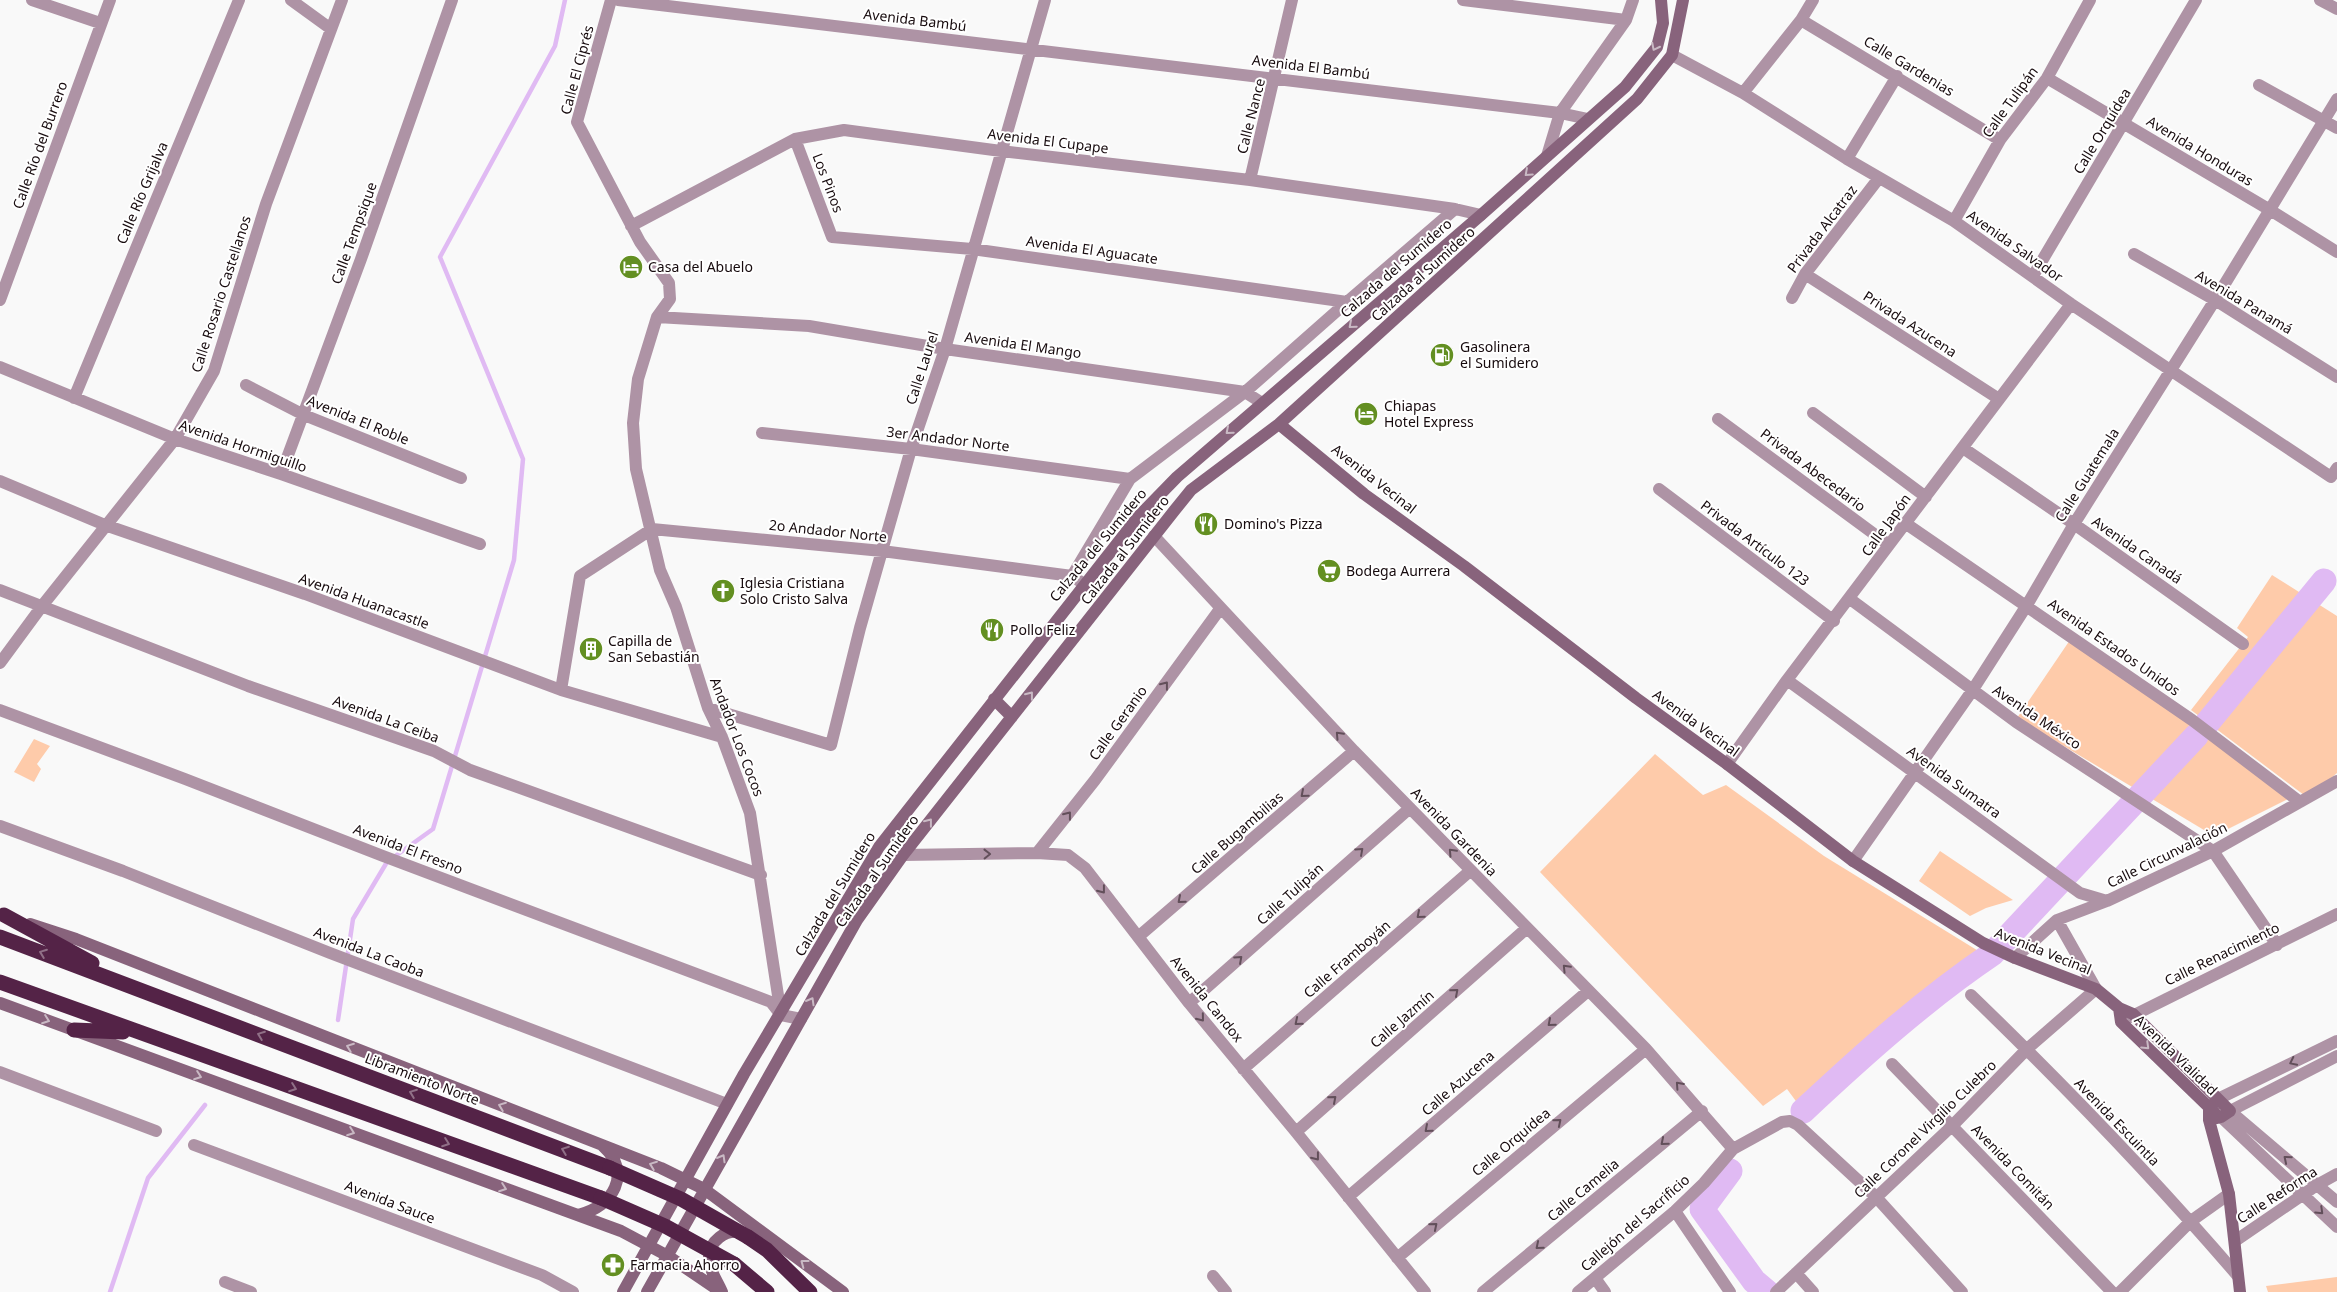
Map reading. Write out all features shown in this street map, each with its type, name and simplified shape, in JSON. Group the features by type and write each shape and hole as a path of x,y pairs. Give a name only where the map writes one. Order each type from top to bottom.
{"highway":[{"path":"2,914 144,991"},
{"name":"Libramiento Norte","path":"0,936 610,1168 681,1199 767,1250 810,1292"},
{"path":"0,982 601,1198 665,1226 734,1264 767,1292"},
{"path":"74,1030 135,1032"}],"main road":[{"name":"Calzada del Sumidero","path":"623,1292 727,1104 879,847 1138,516 1177,477 1625,88 1657,47 1663,24 1661,0"},
{"name":"Calzada al Sumidero","path":"646,1292 857,920 903,855 1154,536 1191,490 1279,424 1637,99 1672,55 1683,0"},
{"path":"1506,193 1520,207"},
{"name":"Avenida Vecinal","path":"1279,424 1364,494 1464,566 1853,861 1983,943 2014,958 2096,989 2119,1008"},
{"path":"994,699 1012,717"},
{"path":"2,914 76,939 661,1168 704,1189 842,1292"},
{"path":"0,1003 621,1230 668,1256 722,1292"},
{"name":"Avenida Vialidad","path":"2119,1008 2133,1014 2217,1111"},
{"name":"Avenida Vialidad","path":"2119,1008 2121,1022 2217,1111"},
{"path":"2217,1111 2240,1292"},
{"path":"578,1215 591,1212 603,1205 612,1194 616,1182 617,1168 612,1155 600,1144"},
{"path":"722,1292 711,1269 709,1260 714,1242 720,1236 738,1231 781,1246"}],"street":[{"path":"32,0 100,23"},
{"name":"Calle Río del Burrero","path":"0,300 110,0"},
{"name":"Calle Río Grijalva","path":"74,398 239,0"},
{"path":"290,0 331,29"},
{"name":"Calle Rosario Castellanos","path":"0,663 105,525 175,439 214,371 266,204 342,0"},
{"name":"Calle Tempsique","path":"281,474 361,260 452,0"},
{"name":"Calle El Ciprés","path":"611,0 577,122 631,226"},
{"name":"Avenida Bambú","path":"618,0 1030,48"},
{"name":"Calle Laurel","path":"708,708 831,745 860,628 911,449 945,349 972,249 1045,0"},
{"name":"Calle Nance","path":"1250,180 1276,78 1292,0"},
{"path":"1463,0 1626,20"},
{"path":"1547,156 1560,113 1626,20 1633,0"},
{"path":"1743,93 1801,20 1813,0"},
{"name":"Calle Tulipán","path":"1954,220 2000,140 2047,78 2090,0"},
{"name":"Calle Orquídea","path":"2033,276 2196,0"},
{"path":"2320,0 2337,9"},
{"name":"Calle Gardenias","path":"1801,20 1897,76 2000,140"},
{"name":"Avenida El Bambú","path":"1030,48 1560,113 1588,119"},
{"name":"Avenida Salvador","path":"1672,55 1743,93 1847,159 1954,220 2072,304 2172,370 2334,472"},
{"path":"1847,159 1897,76"},
{"name":"Avenida Honduras","path":"2047,78 2270,210 2337,252"},
{"path":"2260,84 2337,128"},
{"name":"Calle Guatemala","path":"1853,861 1972,691 2027,605 2074,524 2172,370 2337,99"},
{"name":"Avenida El Cupape","path":"631,226 795,139 844,130 1001,151 1250,180 1455,209 1481,215"},
{"name":"Los Pinos","path":"795,139 832,237"},
{"name":"Privada Alcatraz","path":"1792,298 1805,274 1879,178"},
{"path":"1072,576 1130,479 1246,392 1455,209"},
{"name":"Andador Los Cocos","path":"631,226 669,283 670,299 657,316 638,379 633,423 636,469 652,528 660,570 676,607 708,708 722,737 750,814 761,875 780,1015"},
{"name":"Avenida El Aguacate","path":"832,237 972,249 1347,302"},
{"name":"Avenida Panamá","path":"2134,254 2215,300 2337,377"},
{"name":"Privada Azucena","path":"1805,274 1999,400"},
{"name":"Calle Japón","path":"1727,764 1787,680 1850,600 1889,545 2072,304"},
{"name":"Avenida El Mango","path":"657,316 809,326 945,349 1246,392 1262,403"},
{"name":"Avenida Hormiguillo","path":"0,367 175,439 480,544"},
{"name":"Avenida El Roble","path":"246,385 304,415 461,478"},
{"path":"1813,413 1926,497"},
{"name":"Privada Abecedario","path":"1718,419 1889,545"},
{"name":"3er Andador Norte","path":"762,433 911,449 1130,479"},
{"name":"Avenida Canadá","path":"1962,448 2074,524 2244,644"},
{"name":"Avenida Huanacastle","path":"0,481 105,525 305,594 561,690 722,737"},
{"name":"Privada Artículo 123","path":"1659,489 1834,620"},
{"name":"Avenida Estados Unidos","path":"1905,524 2027,605 2236,752 2300,802"},
{"path":"561,690 580,576 652,528"},
{"name":"2o Andador Norte","path":"652,528 882,551 1072,576 1084,584"},
{"name":"Avenida Gardenia","path":"1154,536 1220,609 1470,872 1646,1049 1702,1111 1733,1149"},
{"name":"Avenida La Ceiba","path":"0,590 248,686 434,751 470,770 761,875"},
{"name":"Avenida México","path":"1850,600 1972,691 2213,851"},
{"name":"Calle Geranio","path":"1037,853 1095,780 1220,609"},
{"name":"Avenida Sumatra","path":"1787,680 2080,893 2107,901"},
{"name":"Avenida El Fresno","path":"0,710 185,778 383,856 771,1002 780,1015"},
{"name":"Calle Bugambilias","path":"1138,937 1354,751"},
{"name":"Calle Circunvalación","path":"2014,958 2057,920 2107,901 2213,851 2300,802 2335,787"},
{"name":"Calle Tulipán","path":"1189,1003 1410,808"},
{"name":"Avenida La Caoba","path":"0,826 123,871 366,967 727,1104"},
{"path":"2213,851 2277,945"},
{"name":"Avenida Candox","path":"903,855 1037,853 1068,855 1076,860 1189,1003 1425,1292"},
{"name":"Calle Framboyán","path":"1243,1069 1470,872"},
{"name":"Calle Renacimiento","path":"2121,1022 2133,1014 2337,914"},
{"path":"2057,920 2096,989"},
{"name":"Calle Jazmín","path":"1296,1132 1527,928"},
{"name":"Calle Coronel Virgilio Culebro","path":"1776,1292 1953,1125 2027,1049 2096,989"},
{"name":"Calle Azucena","path":"1348,1198 1588,991"},
{"name":"Avenida Escuintla","path":"1971,995 2027,1049 2191,1221 2237,1275"},
{"path":"780,1015 801,1019"},
{"path":"2217,1111 2337,1041"},
{"name":"Calle Orquídea","path":"1397,1258 1646,1049"},
{"path":"2217,1111 2337,1056"},
{"name":"Avenida Comitán","path":"1892,1064 1953,1125 2112,1292"},
{"path":"0,1072 156,1131"},
{"name":"Calle Camelia","path":"1483,1292 1702,1111"},
{"name":"Avenida Vialidad","path":"2217,1111 2337,1202"},
{"name":"Avenida Vialidad","path":"2217,1111 2337,1227"},
{"name":"Callejón del Sacrificio","path":"1578,1292 1675,1211 1704,1183 1733,1149 1782,1122 1790,1121 1798,1125 1876,1197"},
{"name":"Avenida Sauce","path":"194,1145 542,1275 573,1292"},
{"name":"Calle Reforma","path":"2235,1241 2317,1185 2337,1174"},
{"path":"2120,1292 2191,1221 2229,1194"},
{"path":"1876,1197 1962,1292"},
{"path":"1675,1211 1730,1292"},
{"path":"1796,1274 1813,1292"},
{"path":"1213,1276 1226,1292"},
{"path":"1595,1278 1605,1292"},
{"path":"225,1282 251,1292"}],"shaded area":[{"path":"2272,575 2337,616 2337,773 2308,798 2191,710 2248,637 2237,628"},
{"path":"2072,637 2290,798 2214,836 2017,718"},
{"path":"34,739 50,746 37,764 41,769 34,782 14,772"},
{"path":"1655,754 1703,795 1726,785 1824,856 1980,952 1801,1108 1787,1089 1763,1106 1540,872"},
{"path":"1940,851 2013,900 1986,908 1970,916 1919,881"},
{"path":"2337,1277 2337,1292 2268,1292 2266,1286"}],"waterway":[{"path":"338,1020 353,919 387,862 433,829 514,560 523,459 440,257 555,46 565,0"},
{"path":"2204,727 2324,581"},
{"path":"1803,1111 1895,1029 1942,990 1992,954 2196,736"},
{"path":"110,1292 148,1178 205,1105"},
{"path":"1730,1171 1702,1209 1754,1281 1767,1292"}],"place":[{"name":"Casa del Abuelo","path":"631,267"},
{"name":"Gasolinera el Sumidero","path":"1442,355"},
{"name":"Chiapas Hotel Express","path":"1366,414"},
{"name":"Domino's Pizza","path":"1206,524"},
{"name":"Bodega Aurrera","path":"1329,571"},
{"name":"Iglesia Cristiana Solo Cristo Salva","path":"723,591"},
{"name":"Pollo Feliz","path":"992,630"},
{"name":"Capilla de San Sebastián","path":"591,649"},
{"name":"Farmacia Ahorro","path":"613,1265"}]}
